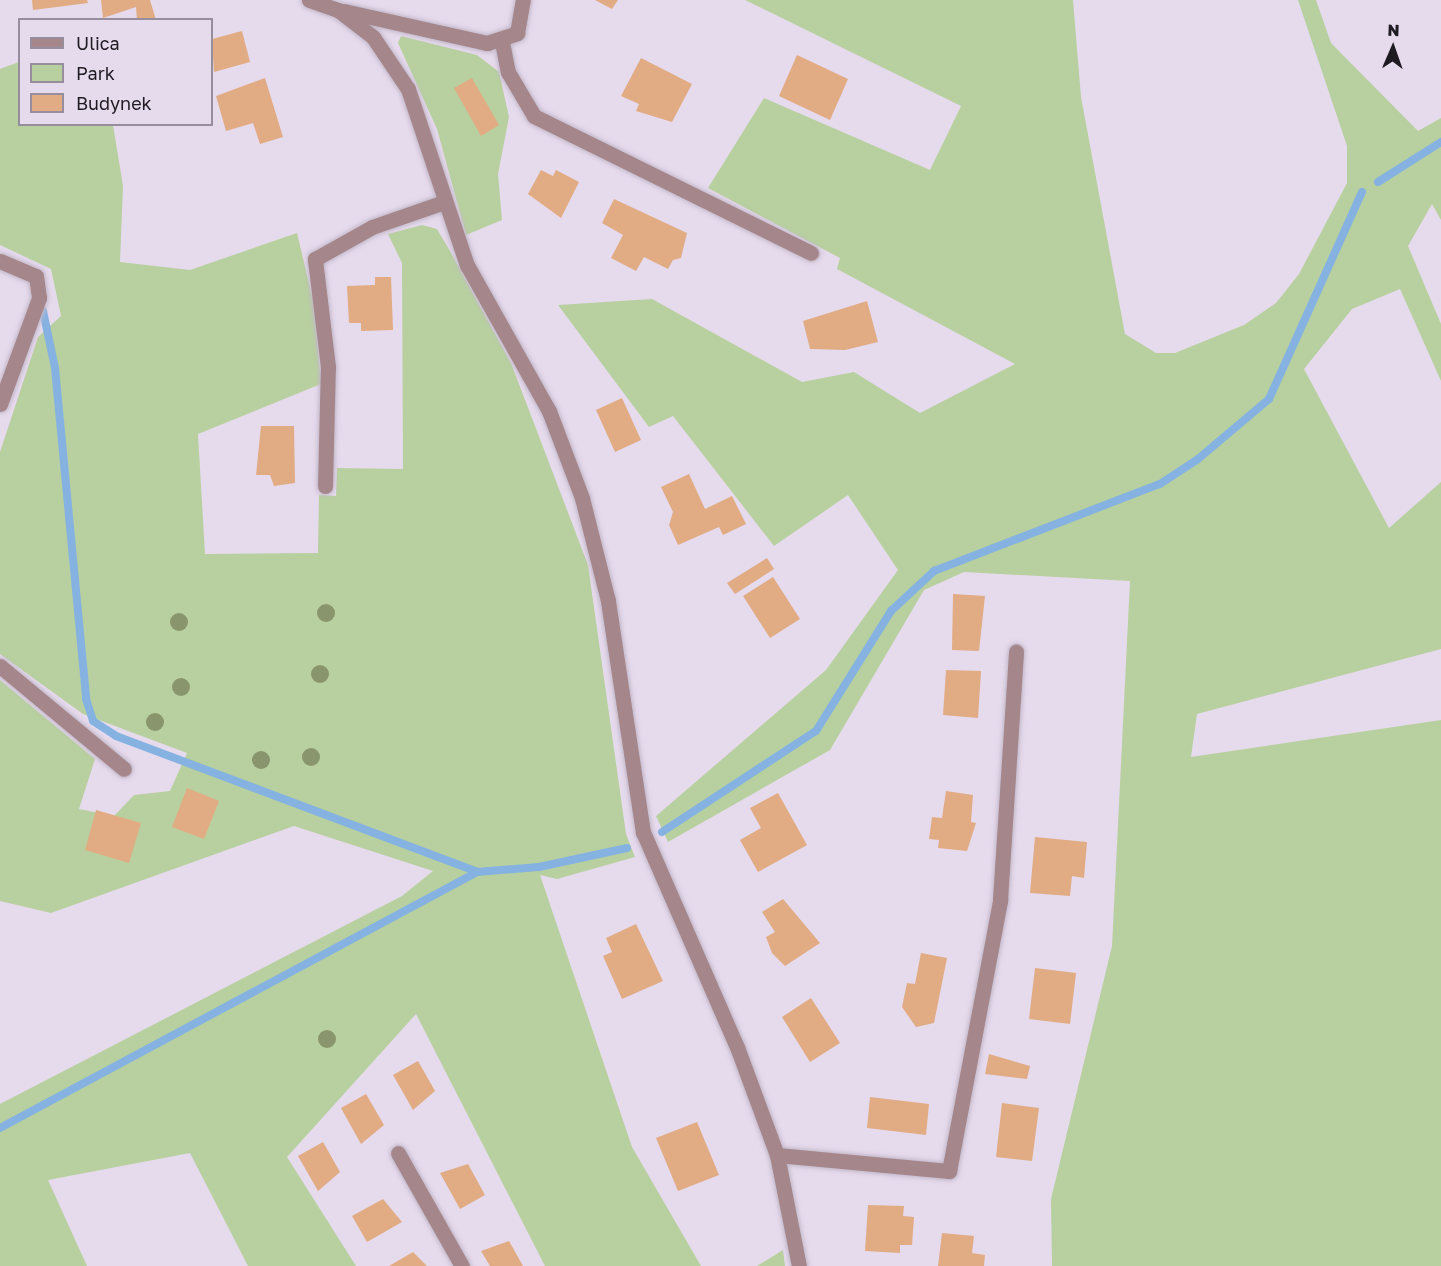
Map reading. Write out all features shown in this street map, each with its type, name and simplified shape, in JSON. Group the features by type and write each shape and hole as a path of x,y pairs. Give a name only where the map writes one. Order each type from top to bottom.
{"street":[{"path":"309,0 338,10 502,42 517,33 524,0"},
{"path":"338,10 373,37 408,89 467,265 549,411 582,498 619,655 643,832 736,1047 777,1155 798,1266"},
{"path":"502,42 508,72 534,116 811,253"},
{"path":"325,486 328,368 315,259 372,227 444,202"},
{"path":"0,261 36,276 39,298 0,404"},
{"path":"777,1155 949,1171 1000,900 1016,652"},
{"path":"0,666 124,769"},
{"path":"398,1153 462,1266"}],"green space":[{"path":"745,0 1073,0 1081,97 1125,334 1156,353 1175,353 1244,325 1276,303 1299,274 1347,183 1347,146 1298,0 1316,0 1331,43 1418,131 1441,118 1441,220 1432,204 1408,246 1441,324 1441,381 1400,289 1352,309 1304,369 1389,528 1441,482 1441,649 1197,714 1191,757 1441,720 1441,1266 1052,1266 1051,1199 1112,946 1130,581 964,572 924,590 830,750 668,842 656,816 826,670 898,570 848,495 774,546 673,416 649,427 558,305 652,299 802,382 854,372 920,413 1015,364 837,269 840,258 708,188 764,98 930,170 961,106"},
{"path":"401,36 477,55 499,72 509,117 498,174 502,220 466,235 437,129 398,43"},
{"path":"18,62 18,126 113,126 123,186 120,262 190,270 297,233 314,304 321,384 198,434 205,554 318,553 319,495 336,496 337,468 403,469 402,263 388,234 422,225 437,229 450,251 511,363 588,565 626,834 635,857 557,879 540,875 632,1147 701,1266 545,1266 416,1014 287,1157 356,1266 248,1266 190,1153 48,1180 87,1266 0,1266 0,1104 402,896 433,871 294,826 51,913 0,901 0,680 95,759 79,809 114,816 134,795 170,791 187,753 83,714 0,654 0,452 38,337 61,316 51,269 0,245 0,69"},
{"path":"783,1250 785,1266 757,1266"}],"building":[{"path":"32,0 87,0 88,3 33,10"},
{"path":"101,0 150,0 155,18 137,18 136,7 103,18"},
{"path":"595,0 618,0 612,9"},
{"path":"242,31 250,62 214,72 213,39"},
{"path":"797,55 848,79 830,120 779,96"},
{"path":"641,58 692,84 672,122 636,111 639,104 621,96"},
{"path":"265,78 283,137 260,144 253,123 226,131 216,96"},
{"path":"472,78 499,125 481,136 454,88"},
{"path":"541,170 553,176 556,170 579,182 561,218 528,194"},
{"path":"614,199 687,233 681,258 673,260 668,269 644,257 636,271 611,258 623,235 602,223"},
{"path":"375,277 391,277 393,330 361,331 361,323 349,323 347,286 375,285"},
{"path":"867,301 878,342 845,350 810,349 803,321"},
{"path":"622,398 641,440 615,452 596,410"},
{"path":"261,426 294,426 295,483 274,486 270,475 256,475"},
{"path":"689,474 705,509 732,496 746,524 723,535 719,527 678,545 669,525 673,512 661,487"},
{"path":"767,558 774,569 735,594 727,583"},
{"path":"773,577 800,619 770,638 743,596"},
{"path":"953,594 985,596 979,651 952,650"},
{"path":"946,670 981,671 978,718 943,715"},
{"path":"187,788 219,801 204,839 172,827"},
{"path":"946,791 973,795 971,822 976,823 967,851 938,848 939,840 929,839 932,817 942,818"},
{"path":"778,793 807,845 758,872 740,840 761,828 750,808"},
{"path":"96,810 141,823 129,863 85,850"},
{"path":"1035,837 1087,842 1084,878 1072,876 1070,896 1030,893"},
{"path":"783,899 820,943 785,966 772,953 766,937 775,932 762,912"},
{"path":"636,924 663,981 622,999 603,956 612,952 606,938"},
{"path":"921,953 947,958 934,1023 916,1027 902,1007 907,983 915,984"},
{"path":"1035,968 1076,973 1070,1024 1029,1019"},
{"path":"811,998 840,1043 810,1062 782,1017"},
{"path":"989,1054 1030,1066 1027,1079 985,1074"},
{"path":"418,1061 435,1091 413,1110 393,1075"},
{"path":"366,1094 384,1125 361,1144 341,1108"},
{"path":"870,1097 929,1104 926,1135 867,1128"},
{"path":"1002,1103 1039,1108 1032,1161 996,1157"},
{"path":"697,1122 719,1175 678,1191 656,1138"},
{"path":"323,1142 340,1172 318,1191 298,1156"},
{"path":"468,1164 485,1195 460,1209 440,1173"},
{"path":"383,1199 402,1222 367,1242 352,1216"},
{"path":"868,1205 904,1206 903,1216 914,1217 912,1245 900,1245 900,1253 865,1251"},
{"path":"942,1233 974,1236 972,1253 985,1255 984,1266 938,1266"},
{"path":"509,1241 523,1266 490,1266 481,1251"},
{"path":"413,1252 427,1266 389,1266"}],"waterway":[{"path":"1378,182 1441,142"},
{"path":"662,832 816,731 891,611 934,571 1160,484 1198,459 1269,399 1362,192"},
{"path":"43,311 55,368 86,699 93,721 116,736 477,872 539,867 627,848"},
{"path":"0,1128 477,872"}]}
